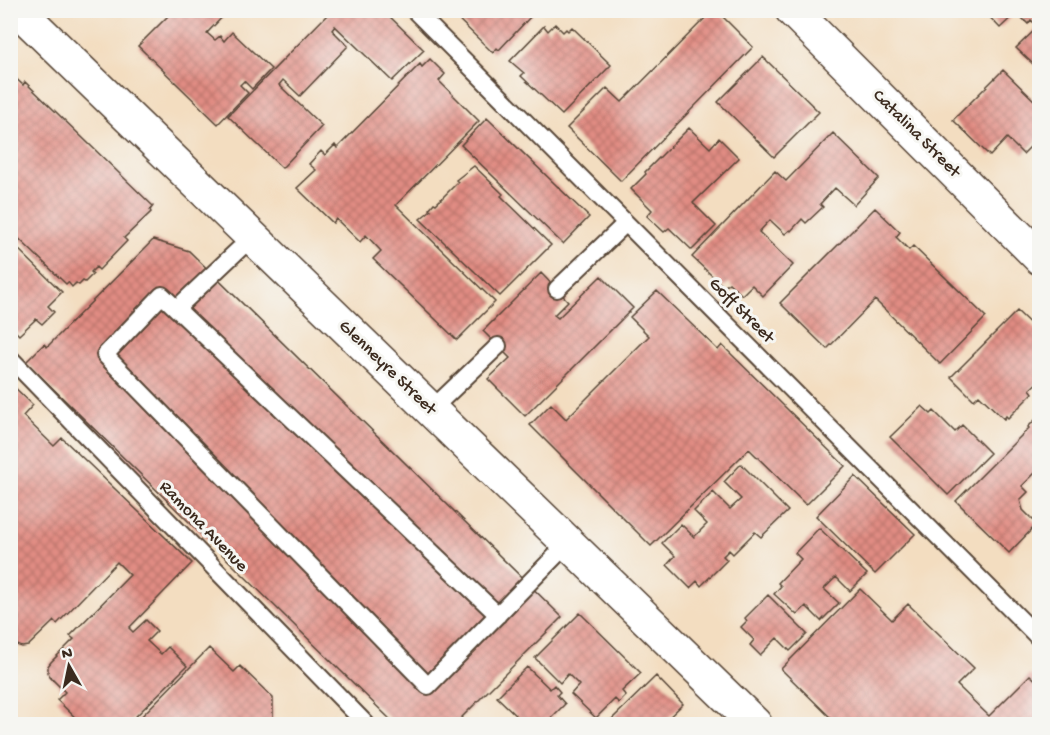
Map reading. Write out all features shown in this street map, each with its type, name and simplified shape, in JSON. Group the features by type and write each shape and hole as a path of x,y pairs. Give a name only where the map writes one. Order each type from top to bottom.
{"main road":[{"name":"Glenneyre Street","path":"18,10 755,724"},
{"name":"Catalina Street","path":"792,10 1040,258"}],"lane":[{"name":"Goff Street","path":"414,10 1040,639"},
{"path":"557,289 626,223"},
{"path":"177,308 252,237"},
{"path":"498,615 162,295 105,355 428,686 498,615 568,543"},
{"path":"431,410 498,346"},
{"name":"Ramona Avenue","path":"10,358 366,724"}],"building":[{"path":"170,10 229,10 207,33 215,40 220,36 224,41 232,32 271,69 252,89 244,81 240,85 248,93 218,124 138,46 172,12"},
{"path":"325,10 383,10 424,50 392,81 335,26 332,30 348,46 300,96 283,80 279,85 322,126 282,168 228,116 328,14"},
{"path":"449,10 529,10 533,14 499,50 497,48 493,53"},
{"path":"713,10 716,10 753,47 621,181 567,128 607,88 622,102"},
{"path":"983,10 1019,10 1000,28"},
{"path":"1021,10 1040,10 1040,17 1034,23 1031,20 1028,24 1018,14"},
{"path":"555,24 563,32 572,27 611,65 562,115 521,76 524,73 510,61 544,26 548,31"},
{"path":"1040,25 1040,61 1038,59 1033,64 1016,48"},
{"path":"763,57 819,112 774,157 718,102"},
{"path":"430,59 445,74 439,81 479,121 396,205 495,302 457,340 373,259 381,251 366,235 360,242 336,219 333,223 297,188 316,170 309,164 321,151 325,155 335,145 337,148 420,64 422,67"},
{"path":"1003,70 1040,106 1040,137 1023,154 1007,138 990,156 953,120"},
{"path":"10,73 23,85 25,82 153,206 151,212 124,238 127,241 99,270 96,267 91,272 93,274 79,285 76,283 72,287 68,282 66,284 10,230"},
{"path":"487,118 589,217 563,244 461,145"},
{"path":"689,128 710,148 719,138 739,158 693,203 716,226 692,250 669,228 664,232 647,216 652,210 631,189"},
{"path":"833,133 879,178 854,205 835,188 820,204 823,207 806,223 802,219 785,234 770,220 759,232 793,265 763,296 752,285 742,295 729,283 724,287 692,257 775,171 786,181"},
{"path":"474,166 551,245 500,296 420,219 458,182 456,180"},
{"path":"875,208 900,232 896,237 909,250 913,246 986,317 940,364 875,300 827,349 780,303"},
{"path":"153,240 189,251 562,617 455,724 395,724 26,362 44,344 47,347"},
{"path":"10,241 62,292 48,306 54,312 42,324 36,319 19,335 13,329 10,332"},
{"path":"541,273 568,301 554,315 558,318 601,276 633,308 525,416 488,379 510,358 483,331"},
{"path":"657,291 718,350 722,345 845,466 806,505 749,449 651,546 530,425 551,404 566,419 649,336 630,317"},
{"path":"1017,311 1040,333 1040,380 1030,389 1033,393 1008,418 1006,416 1004,419 979,395 974,400 951,377"},
{"path":"10,383 33,405 23,416 54,446 62,438 192,563 129,628 133,632 146,620 157,631 147,641 161,654 168,647 187,666 128,724 82,724 57,700 65,692 48,672 51,662 74,639 70,636 130,575 117,562 57,624 54,621 28,646 22,647 10,639"},
{"path":"922,406 931,414 934,411 955,432 962,425 990,453 948,495 890,437"},
{"path":"1040,415 1040,468 1022,486 1028,492 1020,500 1023,510 1037,524 1009,553 956,501"},
{"path":"741,464 788,511 761,537 755,532 733,554 729,550 723,556 727,560 701,586 697,581 690,588 667,565 675,556 662,543 681,524 694,537 707,524 694,511 713,492 730,509 741,499 724,482"},
{"path":"855,476 915,534 875,574 816,516"},
{"path":"819,528 867,574 850,591 836,577 824,589 839,603 821,621 806,606 797,615 774,594 781,586 778,583 801,559 795,553"},
{"path":"860,589 892,620 908,604 974,668 957,685 989,716 1030,675 1040,684 1040,724 837,724 781,669"},
{"path":"768,595 807,634 790,651 777,638 760,655 750,645 754,640 741,627 747,621 745,618"},
{"path":"580,613 641,673 622,691 626,696 619,703 615,699 596,718 571,694 579,685 568,674 560,683 535,658"},
{"path":"209,648 234,672 240,666 273,698 273,724 134,724"},
{"path":"527,667 550,689 554,685 560,692 557,695 565,704 545,724 516,723 520,719 497,697"},
{"path":"656,676 683,704 662,724 614,724 610,721"}]}
